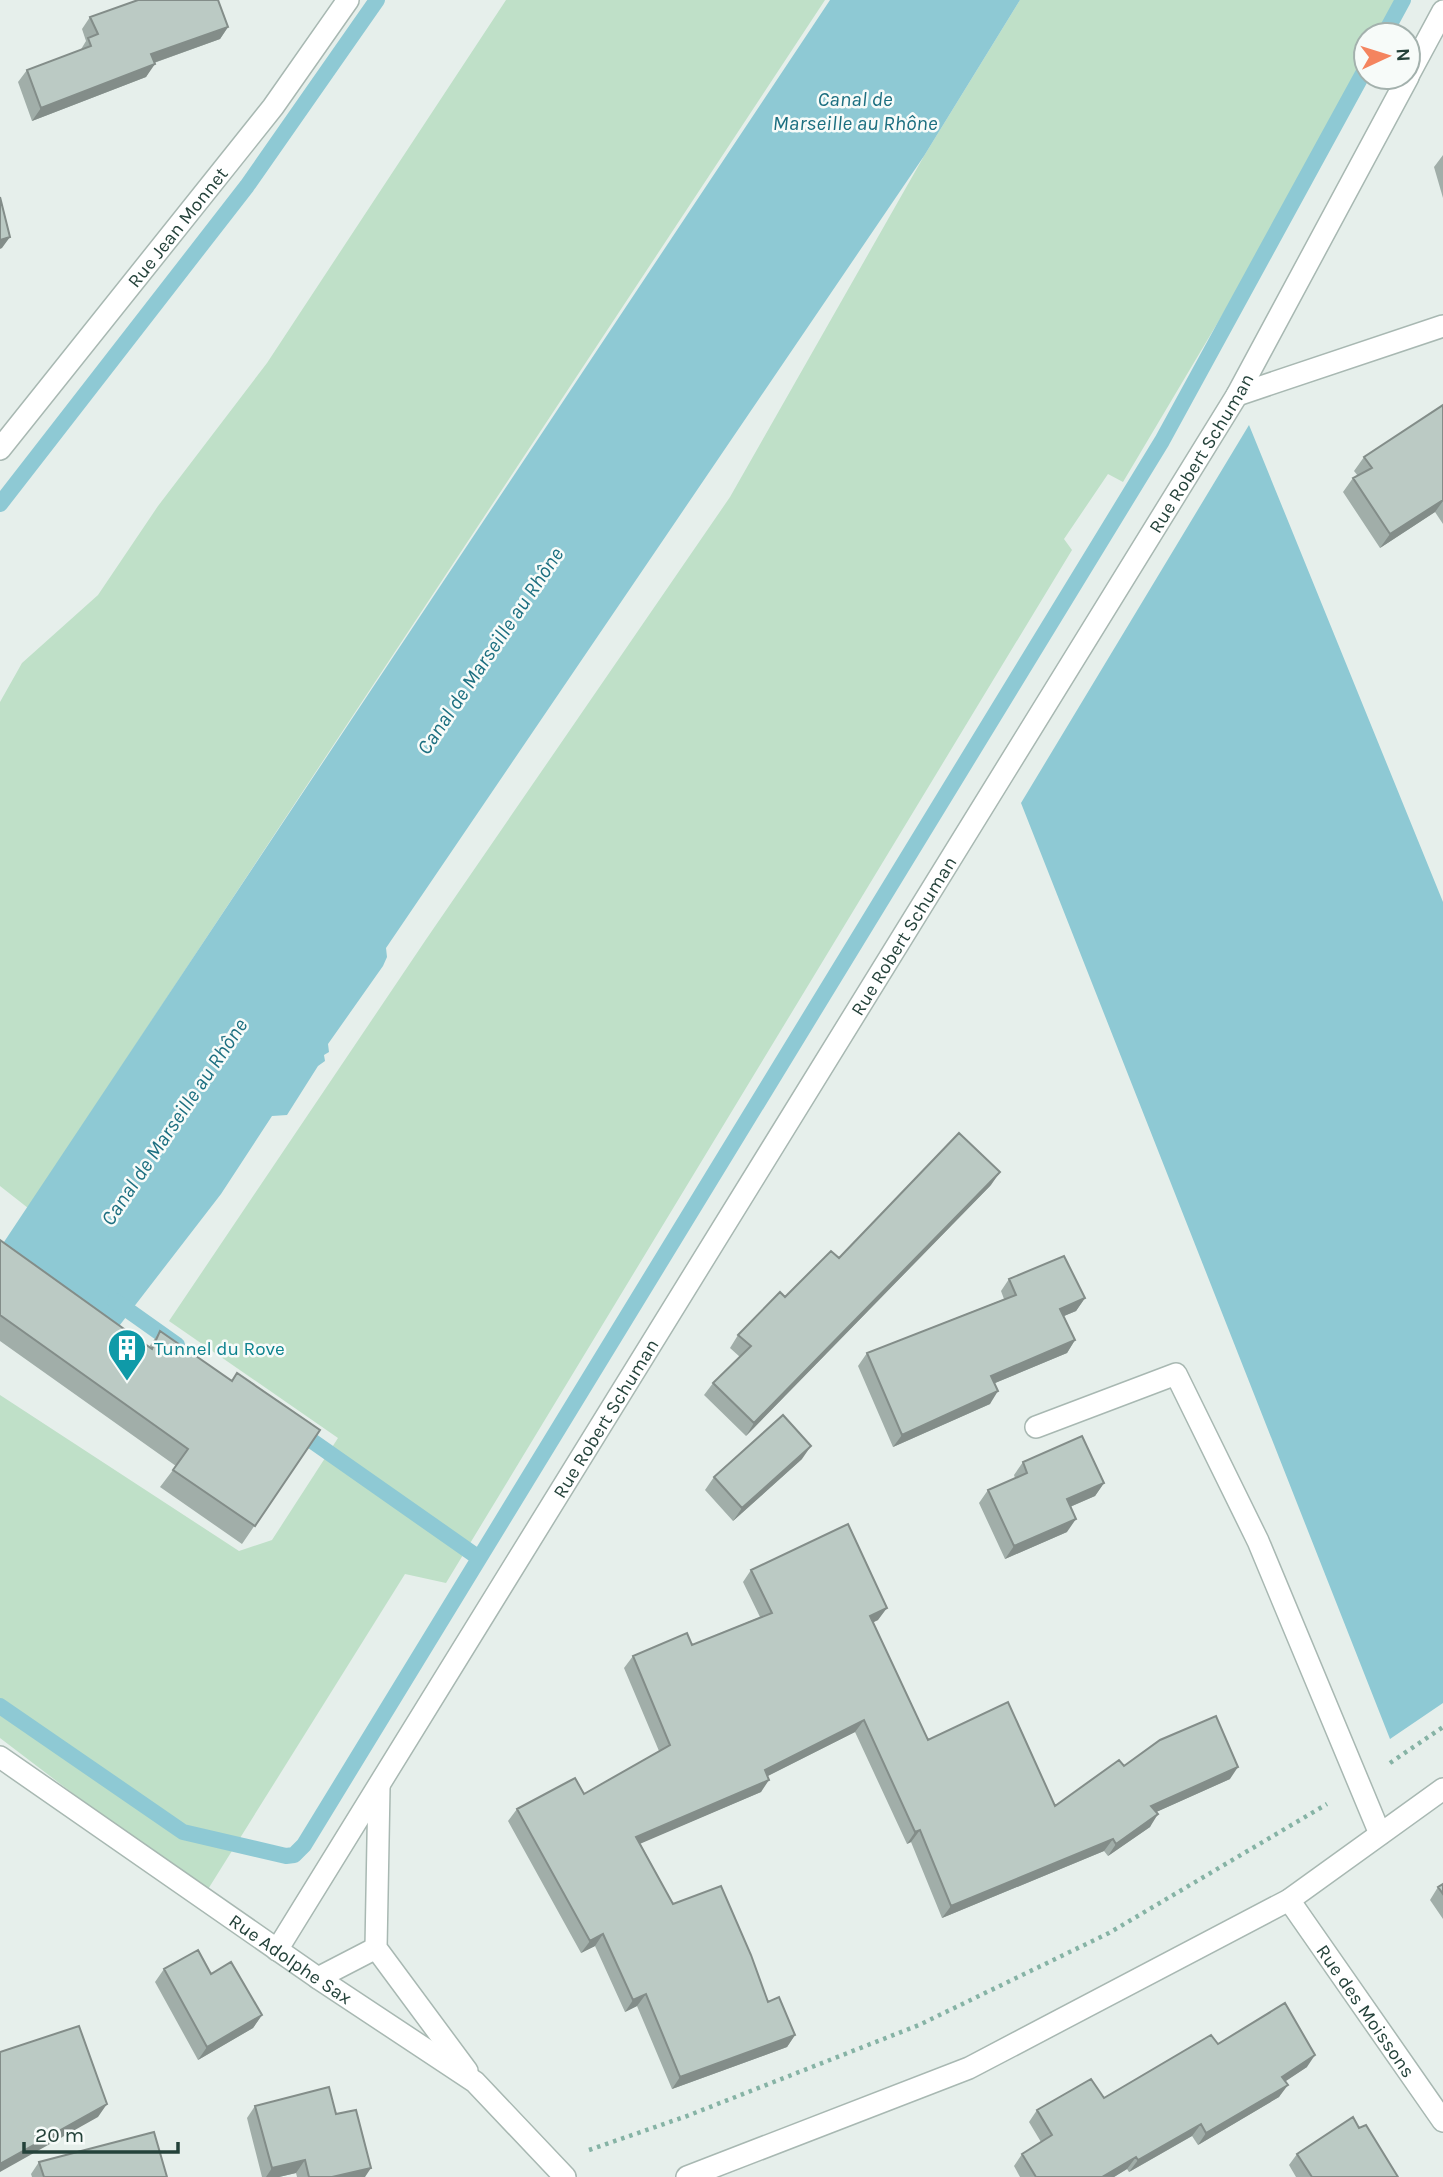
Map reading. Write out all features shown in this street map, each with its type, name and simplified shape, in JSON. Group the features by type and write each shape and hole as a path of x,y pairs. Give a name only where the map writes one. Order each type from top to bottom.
{"street":[{"name":"Rue Jean Monnet","path":"0,449 273,107 348,0"},
{"name":"Rue Robert Schuman","path":"1422,51 1443,11"},
{"name":"Rue Robert Schuman","path":"277,1950 1237,396 1400,91"},
{"path":"1237,396 1443,326"},
{"path":"1036,1427 1177,1374 1258,1541 1380,1834"},
{"name":"Rue Adolphe Sax","path":"0,1757 277,1950 475,2082 565,2177"},
{"path":"379,1785 376,1948 475,2082"},
{"path":"688,2177 969,2068 1289,1900 1443,1789"},
{"name":"Rue des Moissons","path":"1289,1900 1443,2121"},
{"path":"318,1978 376,1948"}],"path":[{"path":"588,2150 687,2116 919,2025 1109,1933 1305,1818 1443,1727"}],"green space":[{"path":"506,0 825,0 28,1208 0,1186 0,702 22,663 98,595 158,506 267,363"},
{"path":"1020,0 1398,0 1387,21 1352,21 1352,84 1246,275 1123,482 1108,474 1064,539 1072,550 446,1583 405,1574 205,1894 0,1738 0,1395 239,1551 272,1540 338,1438 169,1321 427,938 730,497 924,156"}],"water":[{"name":"Canal de Marseille au Rhône","path":"830,0 1020,0 924,156 386,948 387,957 383,966 328,1044 329,1052 324,1055 325,1061 318,1066 287,1115 272,1116 221,1194 106,1343 0,1248"},
{"path":"1249,425 1443,902 1443,1703 1390,1739 1021,803"}],"building":[{"path":"138,0 218,0 228,27 151,54 155,64 41,108 27,70 91,46 88,38 98,34 90,17"},
{"path":"0,197 10,237 0,240"},
{"path":"1443,405 1443,500 1390,534 1353,478 1372,468 1364,457"},
{"path":"959,1133 1000,1172 754,1423 713,1383 751,1346 738,1335 780,1292 785,1297 831,1251 839,1258"},
{"path":"0,1240 152,1349 160,1331 232,1381 237,1373 320,1430 255,1526 173,1470 188,1449 0,1315"},
{"path":"1064,1256 1085,1298 1060,1309 1075,1340 991,1376 998,1391 902,1435 867,1353 1016,1295 1009,1279"},
{"path":"783,1415 811,1446 742,1508 714,1477"},
{"path":"1082,1436 1104,1483 1067,1499 1076,1519 1014,1546 988,1490 1027,1473 1023,1462"},
{"path":"848,1524 887,1608 870,1616 928,1740 1008,1702 1055,1806 1119,1760 1124,1766 1160,1740 1216,1716 1238,1767 1151,1806 1158,1814 1116,1844 1113,1839 951,1906 920,1830 915,1832 864,1720 765,1770 769,1780 636,1837 673,1904 721,1886 768,2002 779,1997 795,2035 680,2077 646,1994 633,2000 603,1934 590,1941 517,1809 575,1778 584,1794 670,1745 633,1656 687,1633 692,1645 772,1613 751,1570"},
{"path":"198,1950 211,1974 231,1962 262,2015 207,2047 164,1969"},
{"path":"1285,2003 1315,2055 1282,2077 1288,2085 1206,2133 1201,2124 1102,2177 1036,2177 1022,2154 1052,2135 1037,2110 1091,2079 1104,2098 1211,2035 1218,2044"},
{"path":"79,2026 107,2104 0,2164 0,2052"},
{"path":"329,2087 336,2114 356,2110 371,2168 332,2177 309,2177 305,2160 272,2168 255,2106"},
{"path":"1353,2117 1359,2128 1366,2125 1398,2177 1312,2177 1297,2154"},
{"path":"154,2132 167,2177 44,2177 39,2162"}],"waterway":[{"path":"0,504 247,186 377,0"},
{"path":"1392,21 1403,0"},
{"path":"0,1706 183,1832 286,1856 294,1855 304,1845 1162,441 1353,91"},
{"path":"115,1301 177,1345"},
{"path":"295,1429 479,1558"}],"place":[{"name":"Tunnel du Rove","path":"127,1382"}]}
